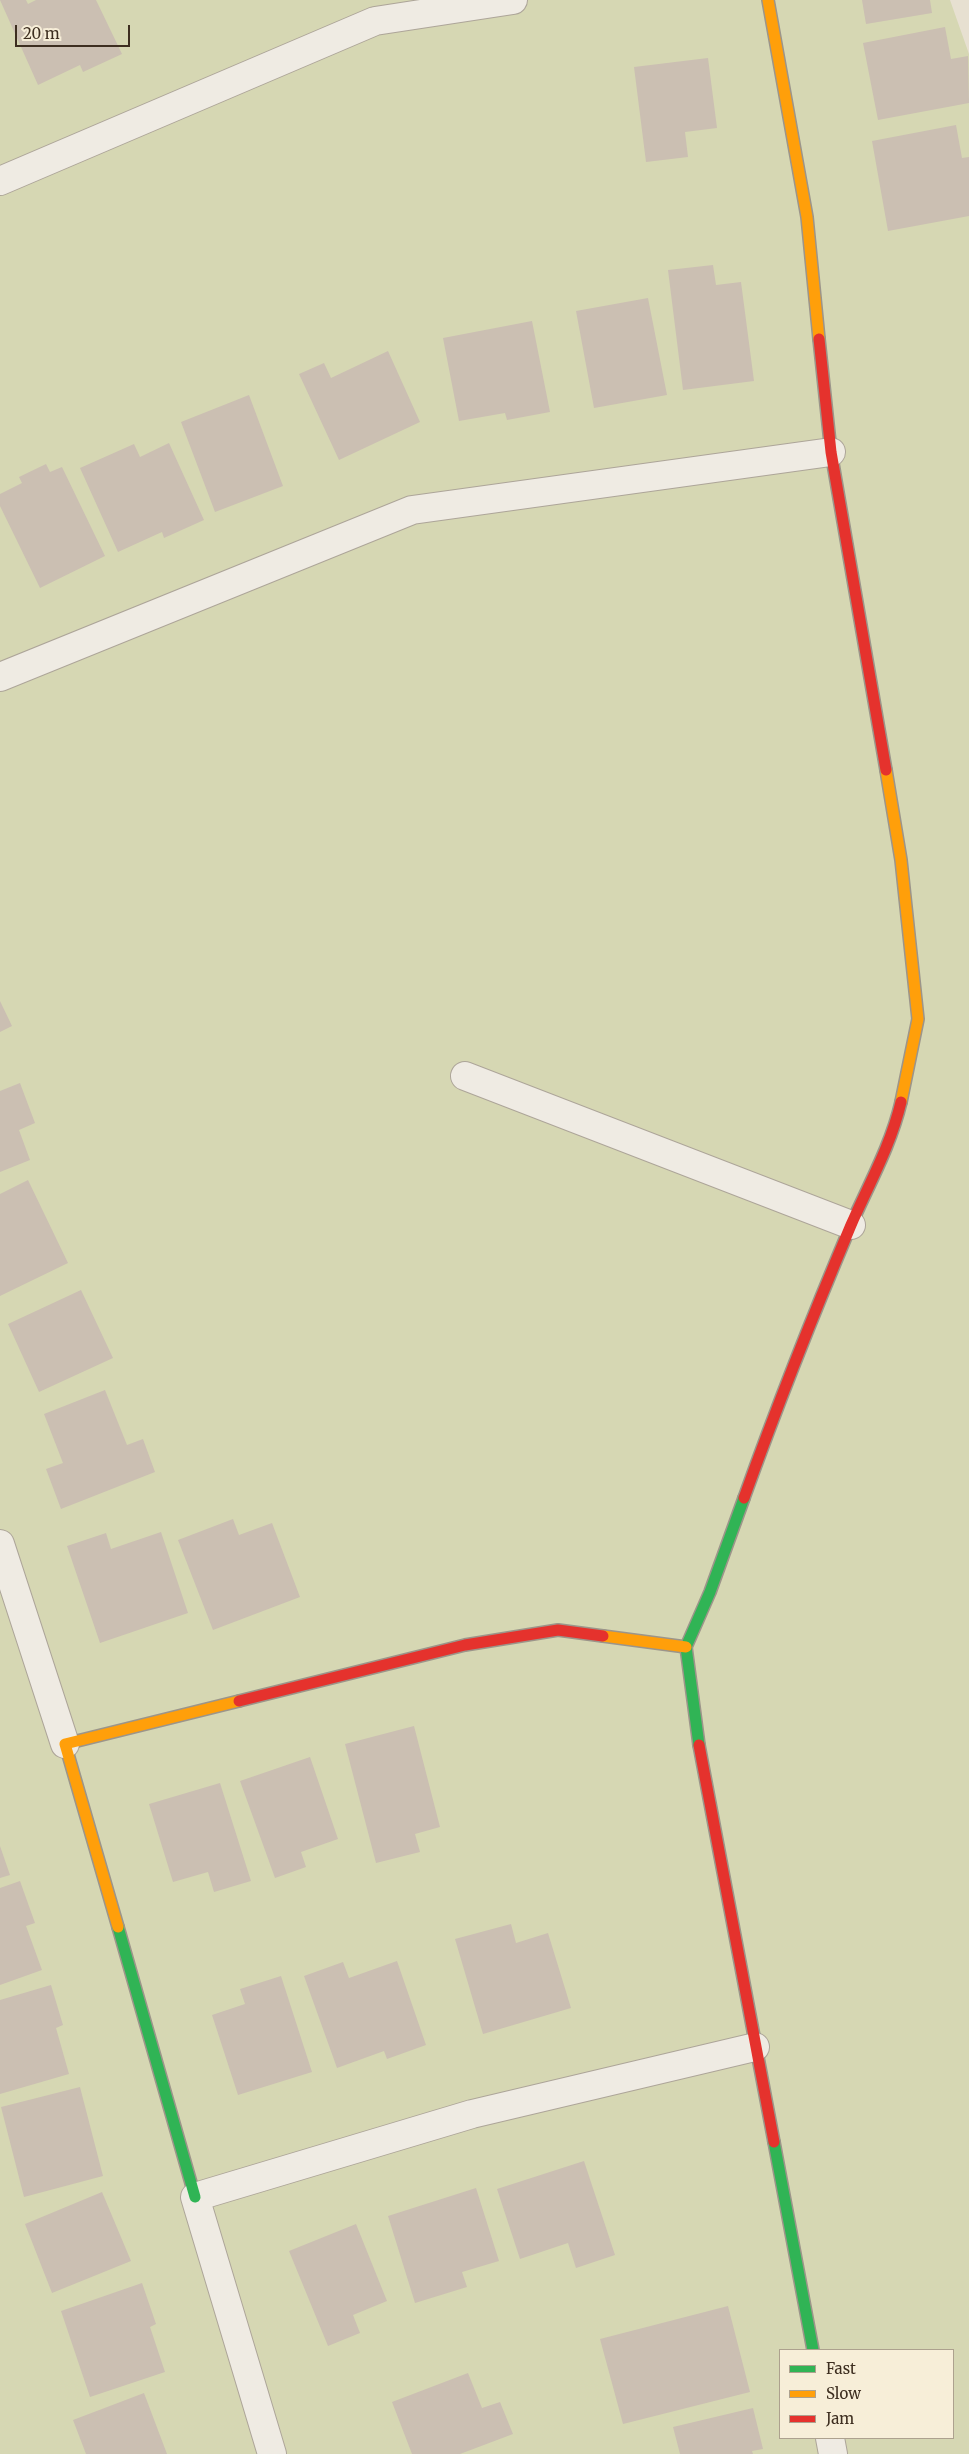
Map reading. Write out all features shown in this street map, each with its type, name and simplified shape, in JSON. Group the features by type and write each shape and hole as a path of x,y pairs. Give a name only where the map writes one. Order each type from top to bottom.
{"street":[{"path":"0,181 375,22 513,0"},
{"path":"768,0 807,217 831,452 901,860 918,1019 895,1128 851,1225 771,1423 710,1592 686,1647 699,1746 813,2349"},
{"path":"0,677 412,510 831,452"},
{"path":"465,1076 851,1225"},
{"path":"0,1544 65,1744 195,2196 272,2454"},
{"path":"65,1744 465,1645 558,1630 686,1647"},
{"path":"195,2196 472,2114 755,2047"},
{"path":"830,2439 833,2454"}],"green space":[{"path":"0,0 950,0 969,54 969,2454 0,2454"}],"building":[{"path":"0,0 26,0 28,4 36,0 96,0 122,54 83,72 80,65 38,85"},
{"path":"862,0 930,0 932,13 866,24"},
{"path":"945,27 951,59 968,56 969,103 878,120 863,43"},
{"path":"708,58 717,128 685,132 688,157 646,162 634,67"},
{"path":"956,125 962,158 969,157 969,216 888,231 872,141"},
{"path":"713,265 716,285 741,282 754,381 683,390 668,270"},
{"path":"648,298 667,395 594,408 576,311"},
{"path":"532,321 550,412 507,420 505,413 459,421 443,338"},
{"path":"388,351 420,422 339,460 299,374 324,363 331,378"},
{"path":"249,395 283,486 215,512 181,422"},
{"path":"169,443 204,520 164,538 162,532 118,552 80,468 134,444 140,457"},
{"path":"46,464 50,472 62,467 105,556 40,588 0,506 0,494 22,483 19,477"},
{"path":"0,1001 12,1026 0,1032"},
{"path":"20,1083 35,1123 19,1130 30,1160 0,1172 0,1091"},
{"path":"28,1180 68,1263 0,1296 0,1194"},
{"path":"81,1290 113,1358 39,1392 8,1324"},
{"path":"105,1390 127,1445 143,1439 155,1472 61,1509 46,1469 63,1463 44,1414"},
{"path":"233,1519 239,1535 272,1523 300,1597 213,1630 178,1540"},
{"path":"161,1532 188,1613 100,1643 67,1546 106,1533 111,1549"},
{"path":"414,1726 440,1827 415,1834 420,1852 376,1863 345,1744"},
{"path":"310,1757 338,1839 301,1852 306,1867 275,1878 240,1781"},
{"path":"220,1783 251,1881 214,1892 208,1872 173,1882 149,1804"},
{"path":"0,1846 10,1875 0,1878"},
{"path":"20,1881 35,1923 26,1926 42,1970 0,1985 0,1888"},
{"path":"511,1924 516,1943 548,1933 571,2008 483,2034 455,1939"},
{"path":"397,1961 426,2045 387,2059 384,2051 337,2068 304,1976 343,1962 349,1978"},
{"path":"281,1976 312,2072 238,2095 212,2015 245,2004 240,1989"},
{"path":"51,1985 63,2025 56,2028 69,2074 0,2094 0,2000"},
{"path":"80,2087 103,2176 24,2197 1,2107"},
{"path":"584,2161 615,2255 576,2268 568,2243 520,2259 497,2189"},
{"path":"476,2188 499,2261 462,2272 467,2287 415,2303 388,2216"},
{"path":"102,2192 131,2261 52,2293 25,2224"},
{"path":"356,2224 387,2301 353,2315 360,2333 328,2346 289,2251"},
{"path":"142,2283 156,2324 150,2327 165,2372 90,2397 61,2311"},
{"path":"728,2306 750,2392 623,2424 600,2339"},
{"path":"468,2373 482,2408 500,2402 513,2434 460,2454 412,2454 392,2402"},
{"path":"144,2393 167,2454 86,2454 73,2420"},
{"path":"753,2408 763,2449 752,2451 753,2454 680,2454 673,2427"}],"traffic: fast":[{"path":"699,1745 686,1647 710,1592 744,1498"},
{"path":"118,1927 195,2197"},
{"path":"774,2142 813,2349"}],"traffic: slow":[{"path":"768,0 807,217 819,339"},
{"path":"886,770 901,860 918,1019 901,1102"},
{"path":"603,1636 686,1647"},
{"path":"118,1927 65,1744 239,1701"}],"traffic: jam":[{"path":"819,339 831,452 886,770"},
{"path":"744,1498 782,1395 823,1293 851,1225 886,1149 901,1102"},
{"path":"239,1701 465,1645 558,1630 603,1636"},
{"path":"699,1745 774,2142"}]}
